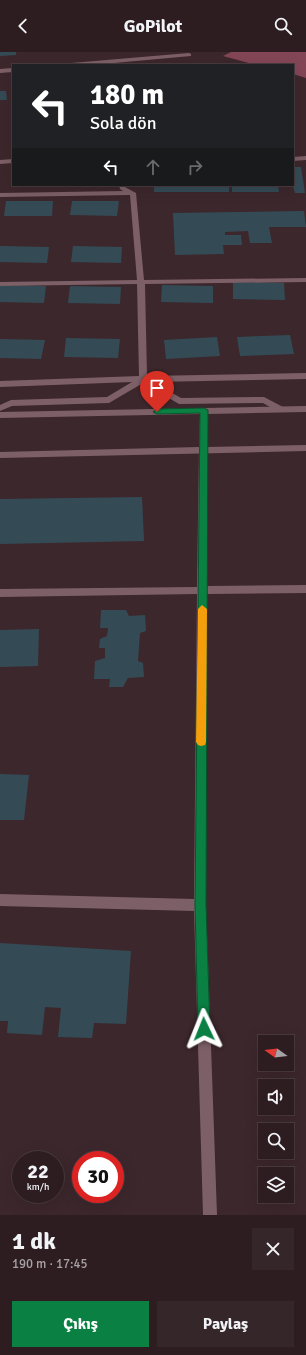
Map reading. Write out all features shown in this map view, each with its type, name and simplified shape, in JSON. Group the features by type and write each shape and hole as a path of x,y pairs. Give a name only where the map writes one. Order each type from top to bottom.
{"street":[{"path":"84,64 189,56"},
{"path":"0,71 12,70"},
{"path":"294,159 306,158"},
{"path":"0,162 12,161"},
{"path":"122,186 122,188 133,193"},
{"path":"0,195 133,193"},
{"path":"133,193 141,283 143,379"},
{"path":"0,284 306,280"},
{"path":"0,384 143,379 306,376"},
{"path":"0,408 11,404 109,400 143,379"},
{"path":"143,379 178,401 264,400 280,409"},
{"path":"0,415 306,409"},
{"path":"204,410 200,905 210,1215"},
{"path":"0,455 306,448"},
{"path":"0,593 306,589"},
{"path":"0,900 200,905"}],"shaded area":[{"path":"231,52 306,52 306,78 294,74 294,64 252,64 223,56"}],"building":[{"path":"0,52 16,52 16,55 0,56"},
{"path":"0,91 6,91 7,100 0,100"},
{"path":"294,167 301,167 305,193 295,193 293,186"},
{"path":"154,186 229,186 229,192 154,192"},
{"path":"232,186 278,186 279,192 232,192"},
{"path":"6,201 53,201 52,216 4,216"},
{"path":"72,201 119,201 117,216 70,215"},
{"path":"304,211 306,227 269,227 272,243 250,243 248,231 225,232 225,235 241,235 242,245 223,245 224,254 175,255 173,213"},
{"path":"0,246 49,247 47,263 0,262"},
{"path":"73,246 122,247 121,263 71,262"},
{"path":"233,282 284,283 285,300 233,299"},
{"path":"0,285 46,286 44,303 0,302"},
{"path":"162,285 213,286 213,303 161,302"},
{"path":"70,286 121,287 120,304 68,303"},
{"path":"290,335 294,354 240,356 237,337"},
{"path":"217,337 220,356 166,359 164,340"},
{"path":"66,338 120,339 118,358 64,357"},
{"path":"0,339 45,340 41,359 0,358"},
{"path":"142,497 144,541 0,544 0,499"},
{"path":"101,610 126,610 129,616 145,615 146,631 140,633 138,661 143,663 144,677 128,678 123,687 109,687 110,679 94,679 95,661 105,658 105,648 99,648 100,639 107,636 108,628 100,628"},
{"path":"39,629 38,666 0,667 0,630"},
{"path":"0,774 29,775 24,820 0,820"},
{"path":"0,943 131,951 126,1024 94,1023 92,1038 58,1037 61,1008 45,1007 42,1035 7,1033 8,1021 0,1021"}],"slow traffic":[{"path":"201,742 202,609"}],"route":[{"path":"157,412 204,410 200,905 204,1029"}]}
